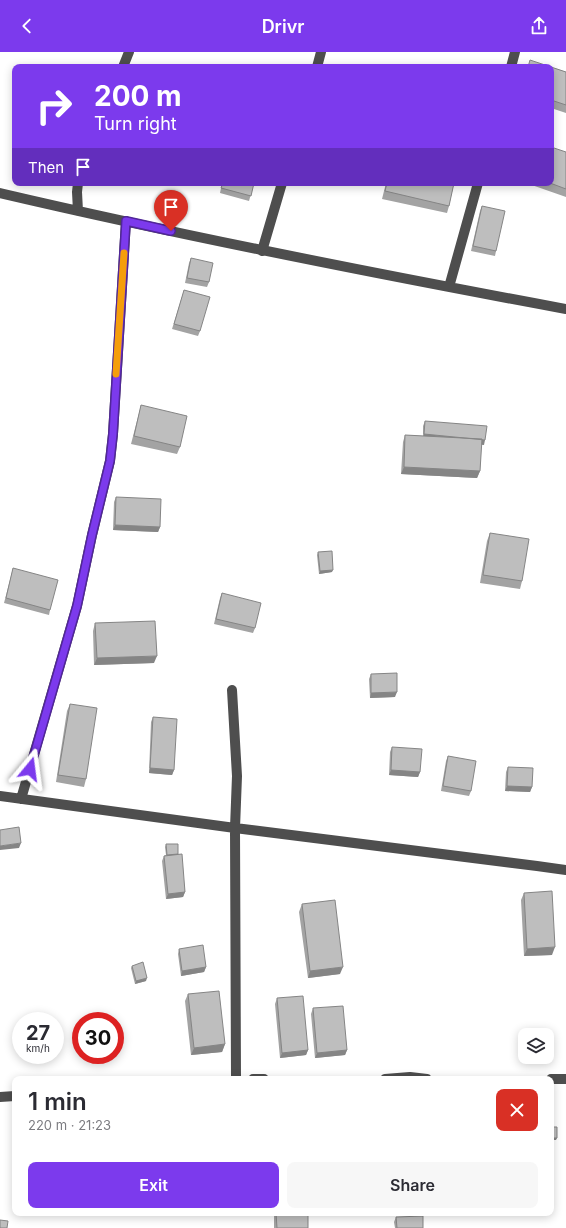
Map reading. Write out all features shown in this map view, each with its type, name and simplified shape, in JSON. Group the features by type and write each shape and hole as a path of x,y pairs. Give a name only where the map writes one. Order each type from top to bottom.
{"street":[{"path":"124,64 129,52"},
{"path":"318,64 321,52"},
{"path":"512,64 515,52"},
{"path":"78,186 78,211"},
{"path":"262,251 281,186"},
{"path":"450,287 477,186"},
{"path":"0,193 262,251 566,308"},
{"path":"21,799 77,606 110,461 126,221"},
{"path":"232,690 237,776 235,828 236,1076"},
{"path":"0,796 235,828 566,870"},
{"path":"554,1079 566,1079"},
{"path":"0,1097 12,1096"}],"building":[{"path":"530,60 542,64 529,64"},
{"path":"554,68 566,72 566,105 554,101"},
{"path":"554,148 566,152 566,189 554,184"},
{"path":"222,186 253,186 251,196 221,188"},
{"path":"386,186 453,186 449,206 385,191"},
{"path":"482,206 505,211 496,251 473,246"},
{"path":"191,258 213,263 209,282 187,278"},
{"path":"184,290 210,297 200,331 174,324"},
{"path":"141,405 187,416 180,447 134,436"},
{"path":"425,421 487,426 485,440 424,434"},
{"path":"405,435 482,439 480,471 404,467"},
{"path":"116,497 161,499 160,527 115,525"},
{"path":"490,533 529,539 522,581 483,575"},
{"path":"332,551 333,570 320,571 318,552"},
{"path":"13,568 58,580 50,610 6,598"},
{"path":"222,593 261,603 255,628 216,619"},
{"path":"155,621 157,656 97,658 95,623"},
{"path":"397,673 397,692 371,693 371,674"},
{"path":"70,704 97,708 86,779 58,775"},
{"path":"153,717 177,719 174,770 150,768"},
{"path":"392,747 422,749 420,772 391,770"},
{"path":"448,756 476,761 471,791 443,786"},
{"path":"508,767 533,768 532,787 507,786"},
{"path":"19,827 21,843 0,846 0,830"},
{"path":"166,844 178,844 178,854 167,855"},
{"path":"182,854 185,892 168,894 164,856"},
{"path":"552,891 555,947 527,949 524,893"},
{"path":"335,900 343,967 310,971 302,904"},
{"path":"203,945 206,967 182,971 179,949"},
{"path":"143,962 147,978 136,981 132,966"},
{"path":"219,991 225,1044 194,1048 188,994"},
{"path":"303,996 308,1050 282,1053 277,998"},
{"path":"343,1006 347,1050 317,1053 313,1008"},
{"path":"554,1127 557,1127 557,1138 554,1138"},
{"path":"276,1216 308,1216 308,1228 277,1228"},
{"path":"423,1216 423,1228 397,1228 396,1217"},
{"path":"0,1220 8,1221 7,1228 0,1228"}],"slow traffic":[{"path":"116,374 124,253"}],"route":[{"path":"30,769 77,606 110,461 126,221 171,231"}]}
